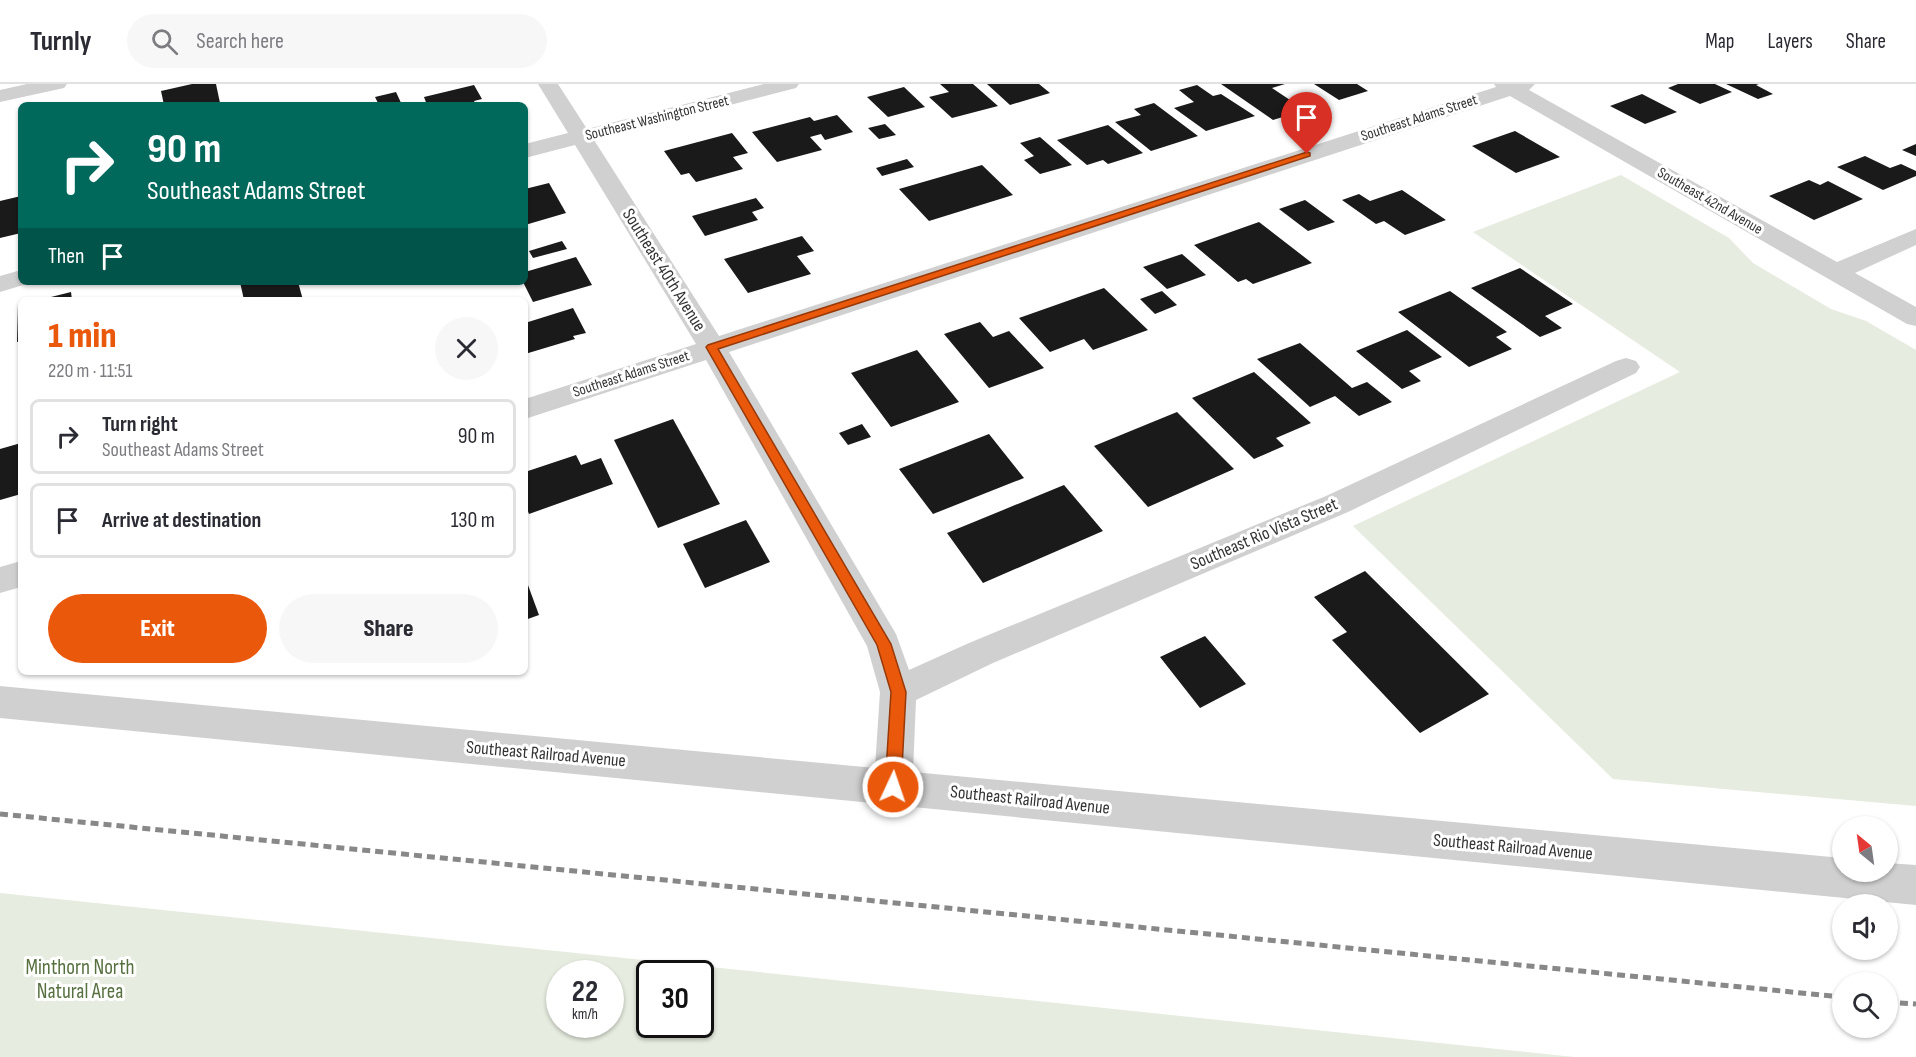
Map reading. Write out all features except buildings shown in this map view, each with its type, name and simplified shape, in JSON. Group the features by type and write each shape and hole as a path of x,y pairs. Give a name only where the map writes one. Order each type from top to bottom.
{"street":[{"path":"0,96 57,84"},
{"name":"Southeast 40th Avenue","path":"548,84 712,347 884,644 898,692 893,787"},
{"name":"Southeast Washington Street","path":"528,150 789,84"},
{"name":"Southeast 42nd Avenue","path":"1514,85 1916,318"},
{"name":"Southeast Adams Street","path":"528,408 1514,85"},
{"path":"1836,272 1916,236"},
{"path":"0,284 18,279"},
{"name":"Southeast Rio Vista Street","path":"898,692 981,653 1336,504 1626,367"},
{"path":"0,580 18,575"},
{"name":"Southeast Railroad Avenue","path":"0,702 1916,885"}],"green space":[{"path":"1621,175 1729,238 1753,263 1831,309 1866,321 1916,350 1916,806 1613,779 1353,526 1680,372 1473,232"},
{"name":"Minthorn North Natural Area","path":"0,893 643,960 636,960 636,1038 714,1038 714,967 1574,1057 0,1057"}],"railway":[{"path":"0,814 1832,996"},
{"path":"1898,1003 1916,1004"}],"route":[{"path":"893,787 898,692 884,644 712,347 1307,154"}]}
